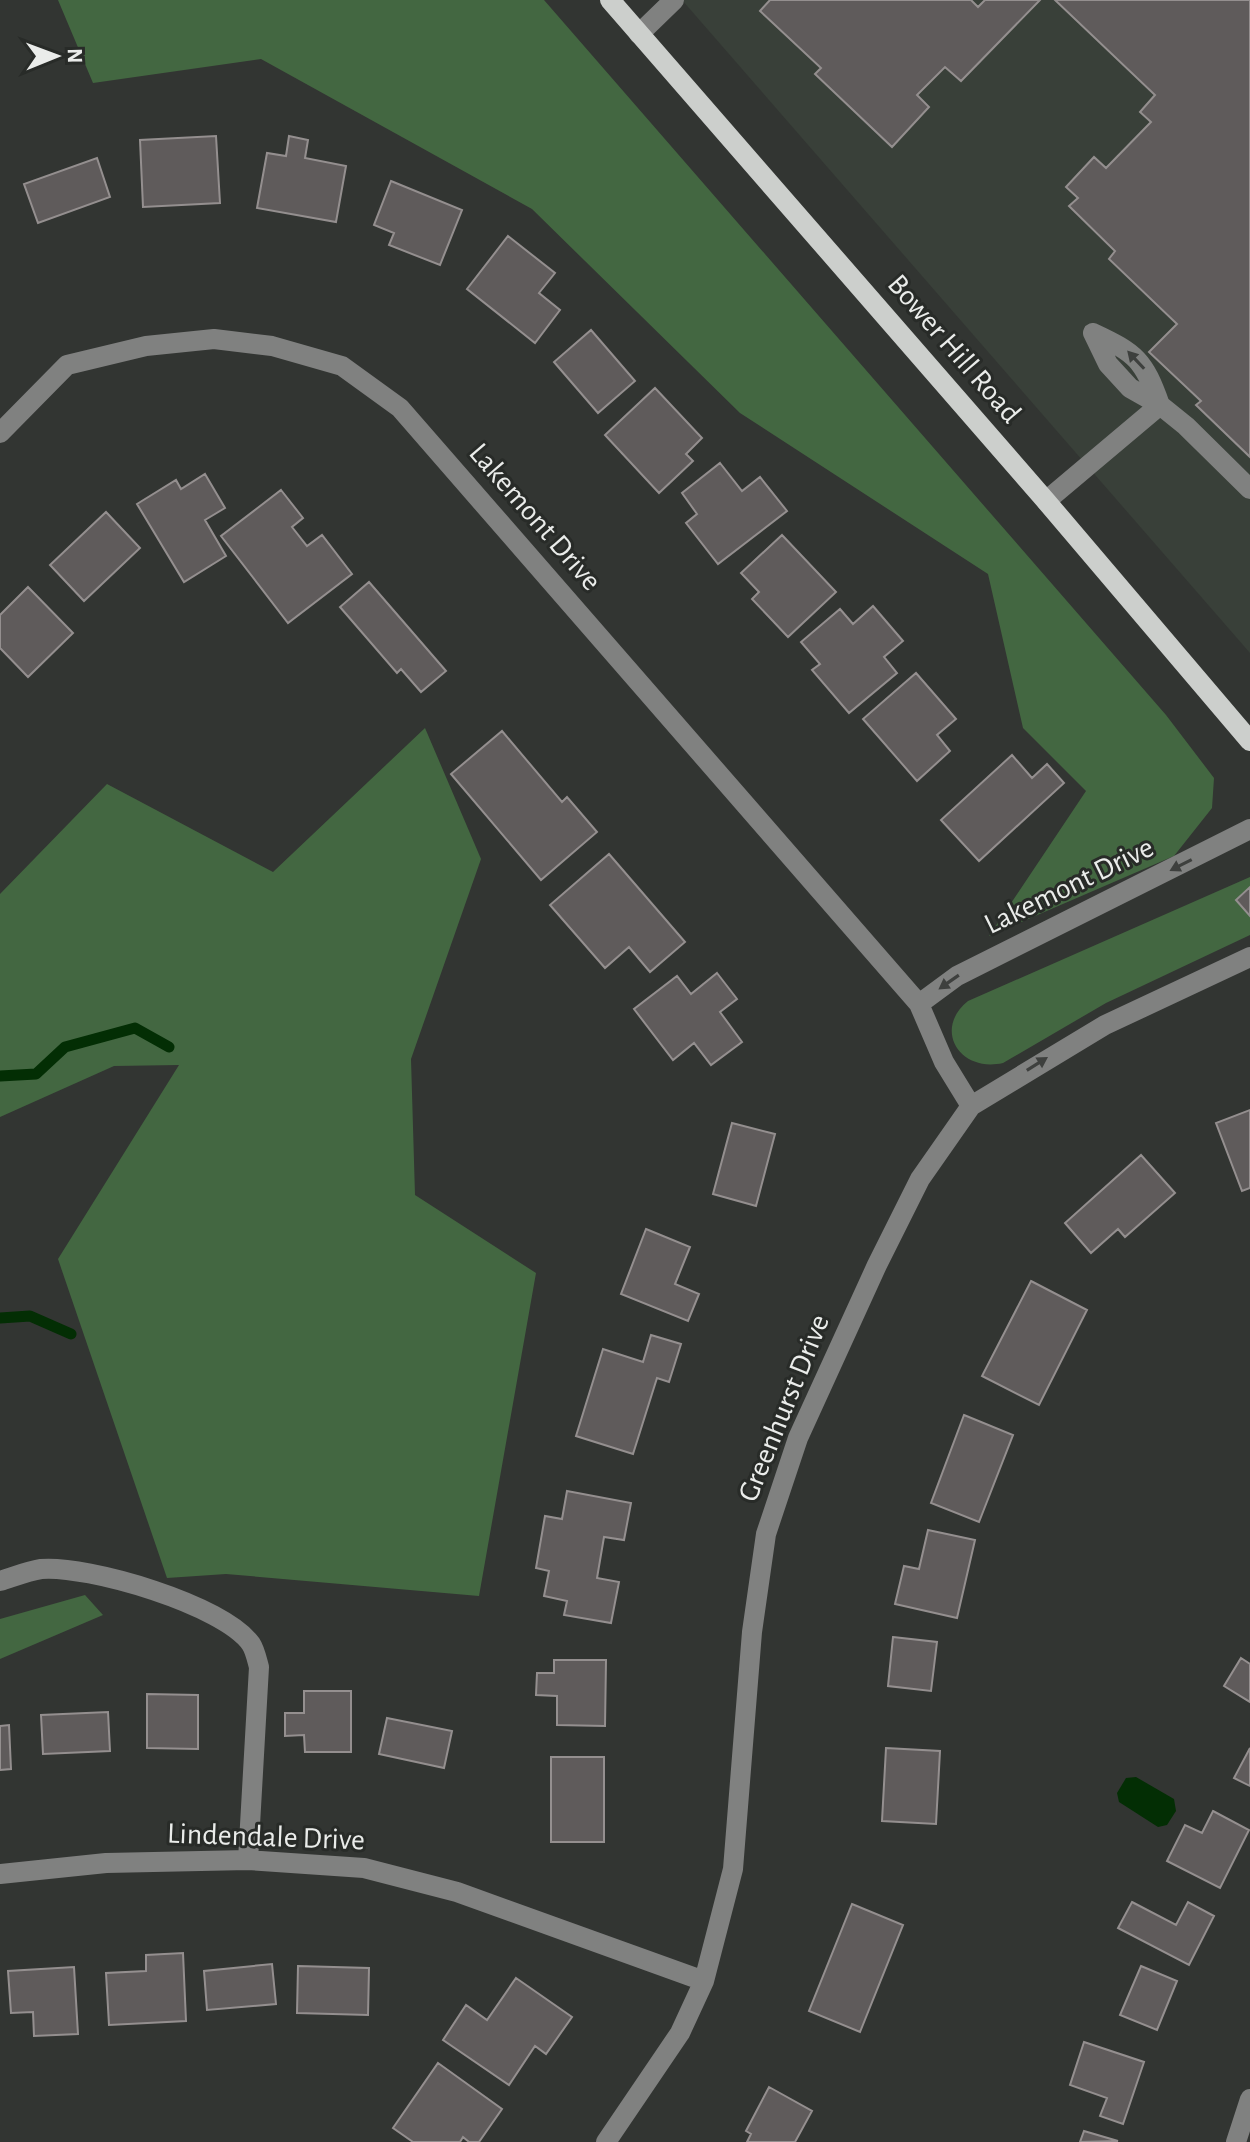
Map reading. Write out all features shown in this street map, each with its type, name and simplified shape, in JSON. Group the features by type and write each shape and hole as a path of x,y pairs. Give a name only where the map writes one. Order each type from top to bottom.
{"main road":[{"name":"Bower Hill Road","path":"610,0 1046,501 1250,741"}],"street":[{"path":"639,34 674,0"},
{"name":"Lakemont Drive","path":"0,433 67,365 146,346 214,339 272,346 342,366 400,408 919,1004 944,1062 971,1106"},
{"path":"1046,501 1160,405 1250,489"},
{"name":"Lakemont Drive","path":"919,1004 957,976 1250,829"},
{"name":"Greenhurst Drive","path":"606,2142 680,2033 704,1981 733,1869 752,1632 766,1534 798,1438 920,1179 971,1106 1062,1048 1105,1025 1250,957"},
{"path":"0,1581 40,1569 87,1573 188,1601 230,1624 252,1645 259,1667 248,1860"},
{"name":"Lindendale Drive","path":"0,1874 106,1863 248,1860 364,1868 457,1892 704,1981"},
{"path":"1236,2142 1250,2099"}],"shaded area":[{"path":"58,0 544,0 1166,715 1214,778 1212,808 1174,856 989,936 1086,791 1023,728 988,574 740,413 532,209 261,59 93,83"},
{"path":"682,0 1250,0 1250,653"},
{"path":"425,728 481,859 411,1059 415,1195 536,1273 479,1596 226,1574 167,1578 58,1259 179,1065 114,1066 0,1117 0,894 107,784 273,872"},
{"path":"1250,877 1250,935 1106,1003 1003,1063 974,1061 963,1055 956,1046 952,1036 953,1024 968,1001"},
{"path":"85,1595 103,1615 0,1659 0,1619"},
{"path":"1136,1777 1174,1799 1176,1811 1167,1825 1158,1827 1119,1802 1117,1793 1126,1778"}],"building":[{"path":"770,0 971,0 978,7 985,0 1040,0 961,81 945,67 917,95 929,107 892,147 815,74 821,68 760,11"},
{"path":"1055,0 1250,0 1250,457 1196,405 1201,401 1149,352 1177,324 1109,259 1115,251 1069,206 1078,198 1066,187 1094,157 1106,168 1151,122 1140,112 1155,95"},
{"path":"216,136 220,203 143,207 140,140"},
{"path":"289,136 308,140 305,158 346,166 336,222 257,208 267,153 286,156"},
{"path":"97,158 110,197 38,223 24,184"},
{"path":"391,181 462,210 440,265 389,245 394,233 374,225"},
{"path":"508,236 555,273 539,293 560,310 535,343 467,289"},
{"path":"591,330 635,381 598,413 554,362"},
{"path":"655,388 702,438 686,454 693,461 659,493 605,435"},
{"path":"720,463 742,491 760,477 787,511 718,564 686,523 697,514 682,493"},
{"path":"205,474 225,508 205,520 226,556 184,582 137,504 176,480 181,489"},
{"path":"281,490 303,518 292,527 307,546 322,535 352,574 288,623 221,536"},
{"path":"106,512 140,548 84,601 50,565"},
{"path":"782,535 836,592 788,637 752,599 759,592 741,573"},
{"path":"369,582 446,671 421,692 401,669 397,673 340,607"},
{"path":"28,587 73,633 28,677 0,648 0,615"},
{"path":"873,606 903,641 884,657 897,673 849,713 812,670 820,664 801,642 840,609 853,624"},
{"path":"916,673 956,719 937,735 950,751 917,781 863,719"},
{"path":"502,731 562,802 567,797 597,832 541,880 451,774"},
{"path":"1012,755 1032,778 1047,764 1064,783 979,861 941,820"},
{"path":"609,854 685,942 650,972 629,947 605,968 550,905"},
{"path":"1250,887 1250,916 1236,900"},
{"path":"717,973 737,999 720,1012 742,1042 711,1065 694,1043 673,1060 634,1009 677,976 691,994"},
{"path":"1250,1110 1250,1188 1242,1191 1216,1123"},
{"path":"732,1123 775,1134 756,1206 713,1194"},
{"path":"1141,1155 1175,1193 1125,1237 1118,1229 1091,1253 1065,1223"},
{"path":"646,1229 690,1247 675,1284 699,1294 688,1321 621,1294"},
{"path":"1031,1281 1087,1310 1039,1405 982,1376"},
{"path":"651,1335 681,1344 669,1382 657,1378 633,1454 576,1436 603,1349 643,1362"},
{"path":"964,1415 1013,1435 979,1522 931,1503"},
{"path":"567,1491 631,1503 624,1540 604,1537 597,1578 619,1582 611,1623 564,1615 567,1601 544,1596 549,1571 536,1568 545,1516 562,1519"},
{"path":"928,1530 975,1540 957,1618 895,1604 904,1566 919,1569"},
{"path":"893,1637 937,1642 931,1691 888,1686"},
{"path":"1241,1658 1250,1664 1250,1702 1224,1686"},
{"path":"554,1660 606,1660 605,1726 557,1725 557,1696 536,1695 537,1673 554,1673"},
{"path":"304,1691 351,1691 351,1752 305,1752 304,1735 285,1736 285,1713 304,1713"},
{"path":"147,1694 198,1695 198,1749 147,1748"},
{"path":"108,1712 110,1751 43,1754 41,1715"},
{"path":"387,1718 452,1731 444,1768 379,1754"},
{"path":"9,1725 11,1769 0,1770 0,1726"},
{"path":"886,1748 940,1751 936,1824 882,1821"},
{"path":"1250,1748 1250,1786 1234,1778"},
{"path":"551,1757 604,1757 604,1842 551,1842"},
{"path":"1213,1811 1249,1830 1220,1888 1167,1861 1185,1825 1202,1833"},
{"path":"1132,1902 1176,1925 1188,1902 1214,1916 1189,1965 1118,1928"},
{"path":"852,1904 903,1925 860,2032 809,2011"},
{"path":"183,1953 186,2021 109,2025 106,1973 146,1971 146,1955"},
{"path":"272,1964 276,2004 207,2010 204,1971"},
{"path":"298,1966 369,1968 368,2015 297,2013"},
{"path":"1141,1966 1177,1981 1157,2030 1120,2015"},
{"path":"74,1967 78,2034 34,2036 33,2012 11,2013 8,1971"},
{"path":"516,1978 572,2017 546,2054 535,2046 509,2085 443,2040 466,2005 487,2020"},
{"path":"1084,2042 1144,2062 1123,2124 1100,2116 1107,2098 1070,2085"},
{"path":"438,2063 502,2109 479,2142 469,2142 463,2137 460,2142 413,2142 393,2128"},
{"path":"769,2087 812,2111 795,2142 747,2142 751,2134 746,2131"},
{"path":"1084,2131 1118,2141 1080,2142"}],"waterway":[{"path":"0,1076 36,1074 65,1047 135,1028 169,1047"},
{"path":"0,1318 30,1316 71,1334"}]}
